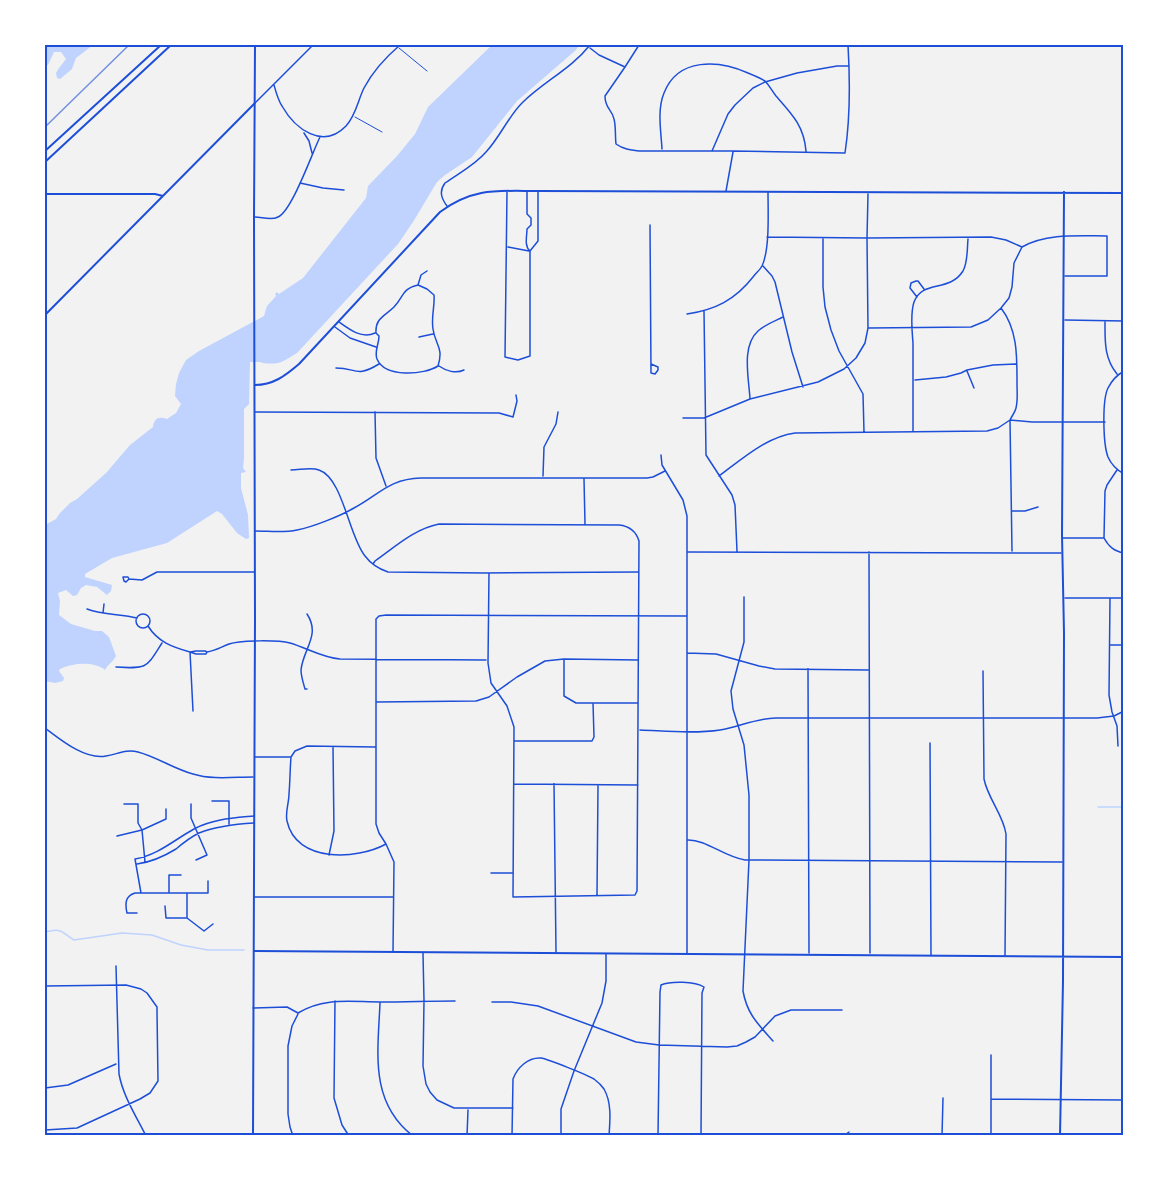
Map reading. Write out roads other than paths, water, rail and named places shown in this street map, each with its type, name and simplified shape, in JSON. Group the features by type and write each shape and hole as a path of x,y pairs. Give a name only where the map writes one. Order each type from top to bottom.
{"street":[{"path":"45,151 161,45"},
{"path":"45,162 171,45"},
{"path":"253,1136 255,45"},
{"path":"45,315 313,45"},
{"path":"639,45 626,68 604,96 606,106 614,119 616,144 624,149 844,153 847,139 848,45"},
{"path":"303,131 329,136 339,132 347,125 364,88 383,61 399,46"},
{"path":"447,207 441,196 443,185 481,158 522,103 565,69 589,46 599,55 626,68"},
{"path":"662,151 661,103 667,86 680,73 691,67 710,63 739,69 765,82 799,123 805,140 806,152"},
{"path":"712,151 723,124 735,105 753,88 765,82 822,68 849,66"},
{"path":"274,85 282,107 309,141 312,154"},
{"path":"254,217 273,219 283,214 311,161 320,136"},
{"path":"726,191 733,151"},
{"path":"300,183 344,190"},
{"path":"255,385 275,381 288,373 335,327 440,212 471,195 482,192 538,190 1124,193"},
{"path":"530,251 538,241 538,190"},
{"path":"507,191 505,357 518,360 530,356 530,251 526,245 526,229 531,225 531,218 527,214 527,191"},
{"path":"687,314 718,306 736,295 748,284 762,265 767,237 768,191"},
{"path":"683,418 704,418 750,399 803,387 827,378 847,366 861,352 868,327 868,192"},
{"path":"1060,1136 1063,957 1064,192"},
{"path":"45,194 155,194 163,196"},
{"path":"650,225 651,364"},
{"path":"868,327 971,327 988,320 1009,298 1014,263 1022,247 1045,238 1107,236 1107,276 1064,276"},
{"path":"767,237 991,237 1022,247"},
{"path":"823,238 825,307 835,341 863,394 864,432"},
{"path":"913,432 913,310 917,297 924,289 949,284 964,269 968,238"},
{"path":"506,247 530,251"},
{"path":"762,265 776,282 792,352 803,387"},
{"path":"418,285 421,275 427,271"},
{"path":"917,297 910,288 911,283 918,281 924,289"},
{"path":"418,285 434,295 432,327 441,351 438,366 426,372 395,372 380,364 375,351 379,344 376,327 381,316 393,308 408,288 418,285"},
{"path":"719,476 761,446 780,436 800,433 987,431 998,428 1010,420 1017,404 1014,337 1008,317 1001,308"},
{"path":"704,311 706,455 732,495 735,504 737,552"},
{"path":"750,399 748,358 753,336 761,328 784,316"},
{"path":"1064,320 1124,321"},
{"path":"1105,321 1107,357 1118,375"},
{"path":"339,322 353,332 365,336 376,333"},
{"path":"335,327 350,338 376,347"},
{"path":"419,337 434,334"},
{"path":"336,368 364,372 380,364"},
{"path":"913,380 946,377 993,365 1017,364"},
{"path":"438,366 445,370 459,372 464,370"},
{"path":"967,370 974,388"},
{"path":"1124,371 1111,382 1106,394 1104,437 1109,460 1124,474"},
{"path":"255,412 499,413 513,417 517,401 516,395"},
{"path":"375,412 376,458 386,486"},
{"path":"543,478 544,447 556,424 558,412"},
{"path":"1010,420 1105,422"},
{"path":"1010,420 1012,552"},
{"path":"661,455 662,465 680,495 687,516 687,953"},
{"path":"291,470 316,469 327,475 338,492 361,551 382,570 489,573 639,572"},
{"path":"1118,470 1105,491 1104,538 1112,549 1124,553"},
{"path":"255,531 297,530 345,512 386,486 415,478 646,478 665,471"},
{"path":"584,478 585,524"},
{"path":"1011,511 1025,511 1038,507"},
{"path":"374,564 412,534 435,525 622,525 632,529 637,535 639,541 639,730 637,891 635,895 513,897 514,727 511,716 491,683 488,660 489,573"},
{"path":"1063,538 1104,538"},
{"path":"687,552 1063,553"},
{"path":"869,552 870,956"},
{"path":"129,579 142,580 157,572 255,572"},
{"path":"744,597 744,642 731,691 733,709 744,746 749,795 749,860 743,991 747,1008 773,1041"},
{"path":"1063,598 1124,598"},
{"path":"1110,598 1109,695 1117,726 1118,746"},
{"path":"103,614 105,604"},
{"path":"87,609 103,614 137,618"},
{"path":"137,618 142,614 147,616 150,620 148,626"},
{"path":"307,614 312,621 313,629 301,672 302,681 307,689"},
{"path":"393,952 394,862 376,824 376,619 386,615 687,616"},
{"path":"137,618 136,622 139,627 148,626"},
{"path":"148,626 153,634 174,648 206,654 232,643 285,642 334,658 488,660"},
{"path":"116,667 137,668 148,664 163,642"},
{"path":"1110,645 1124,645"},
{"path":"190,652 193,711"},
{"path":"687,653 716,654 768,668 869,670"},
{"path":"564,659 564,696 576,703 639,703"},
{"path":"376,702 476,701 489,697 545,661 639,660"},
{"path":"808,669 809,956"},
{"path":"983,671 984,779 1005,828 1005,957"},
{"path":"514,741 592,741 594,737 592,703"},
{"path":"639,730 717,730 766,718 1097,718 1114,716 1124,711"},
{"path":"45,728 72,747 94,755 106,756 124,751 136,752 196,775 254,777"},
{"path":"930,743 930,956"},
{"path":"376,747 307,746 295,751 291,757 287,823 303,846 320,854 376,850 386,844"},
{"path":"328,855 334,831 333,746"},
{"path":"254,757 291,757"},
{"path":"514,784 638,785"},
{"path":"554,784 556,953"},
{"path":"597,895 598,785"},
{"path":"212,801 230,801 229,824"},
{"path":"124,804 138,804 138,823 142,830 146,862"},
{"path":"191,804 191,818 207,855 196,860"},
{"path":"117,836 142,830 166,819 166,809"},
{"path":"141,893 135,859 162,849 210,822 254,816"},
{"path":"136,864 165,856 198,834 229,824 254,823"},
{"path":"687,840 701,842 736,859 749,860 1063,862"},
{"path":"491,873 513,873"},
{"path":"169,893 169,875 181,875"},
{"path":"137,913 127,913 126,902 130,894 208,893 208,882"},
{"path":"187,893 187,918"},
{"path":"254,897 394,897"},
{"path":"165,906 166,918 187,918 204,931 213,924"},
{"path":"254,951 1124,957"},
{"path":"423,952 423,1066 430,1092 437,1100 450,1106 468,1109 513,1108"},
{"path":"561,1136 561,1109 602,1003 605,989 606,953"},
{"path":"116,966 117,1064 120,1083 146,1136"},
{"path":"658,1136 660,992 661,985 667,983 698,983 704,987 702,993 701,1136"},
{"path":"45,986 135,987 147,993 157,1007 158,1019 158,1081 150,1093 77,1128 45,1130"},
{"path":"293,1136 288,1114 288,1046 292,1026 298,1013 314,1005 335,1000 380,1002 455,1000"},
{"path":"335,1000 334,1098 342,1125 349,1136"},
{"path":"380,1002 378,1061 382,1091 398,1123 413,1136"},
{"path":"492,1002 538,1006 636,1042 659,1046 737,1046 747,1042 783,1012 790,1010 842,1011"},
{"path":"253,1008 286,1007 298,1013"},
{"path":"991,1055 991,1136"},
{"path":"512,1136 513,1079 520,1067 529,1060 542,1058 594,1079 603,1087 610,1103 609,1136"},
{"path":"45,1088 68,1085 117,1064"},
{"path":"942,1136 943,1098"},
{"path":"991,1099 1124,1100"},
{"path":"467,1136 468,1109"},
{"path":"843,1136 849,1132"}],"lane":[{"path":"399,46 406,55 427,71"},
{"path":"353,116 382,132"}],"water":[{"path":"45,45 93,45 76,58 72,69 60,79 57,78 56,73 66,59 61,52 54,52 48,65 45,64"},
{"path":"492,45 579,45 517,101 472,157 437,182 398,244 297,353 277,363 250,362 249,404 244,409 243,468 246,472 241,473 241,488 248,515 249,538 246,539 237,533 217,511 167,543 112,558 85,574 85,577 112,585 111,591 107,595 97,587 86,585 77,595 73,596 66,590 58,593 59,615 71,624 102,631 109,637 116,656 105,670 89,664 71,665 59,671 64,678 63,681 55,683 45,681 45,525 56,519 70,503 106,473 130,445 153,427 156,420 167,419 176,413 181,404 175,396 176,384 186,360 264,316 267,306 277,292 279,294 303,278 366,198 368,186 415,134 428,107"}],"waterway":[{"path":"1098,807 1124,807"},
{"path":"45,932 61,931 74,940 122,933 152,935 181,945 208,950 244,950"}],"railway":[{"path":"45,127 129,45"}]}
